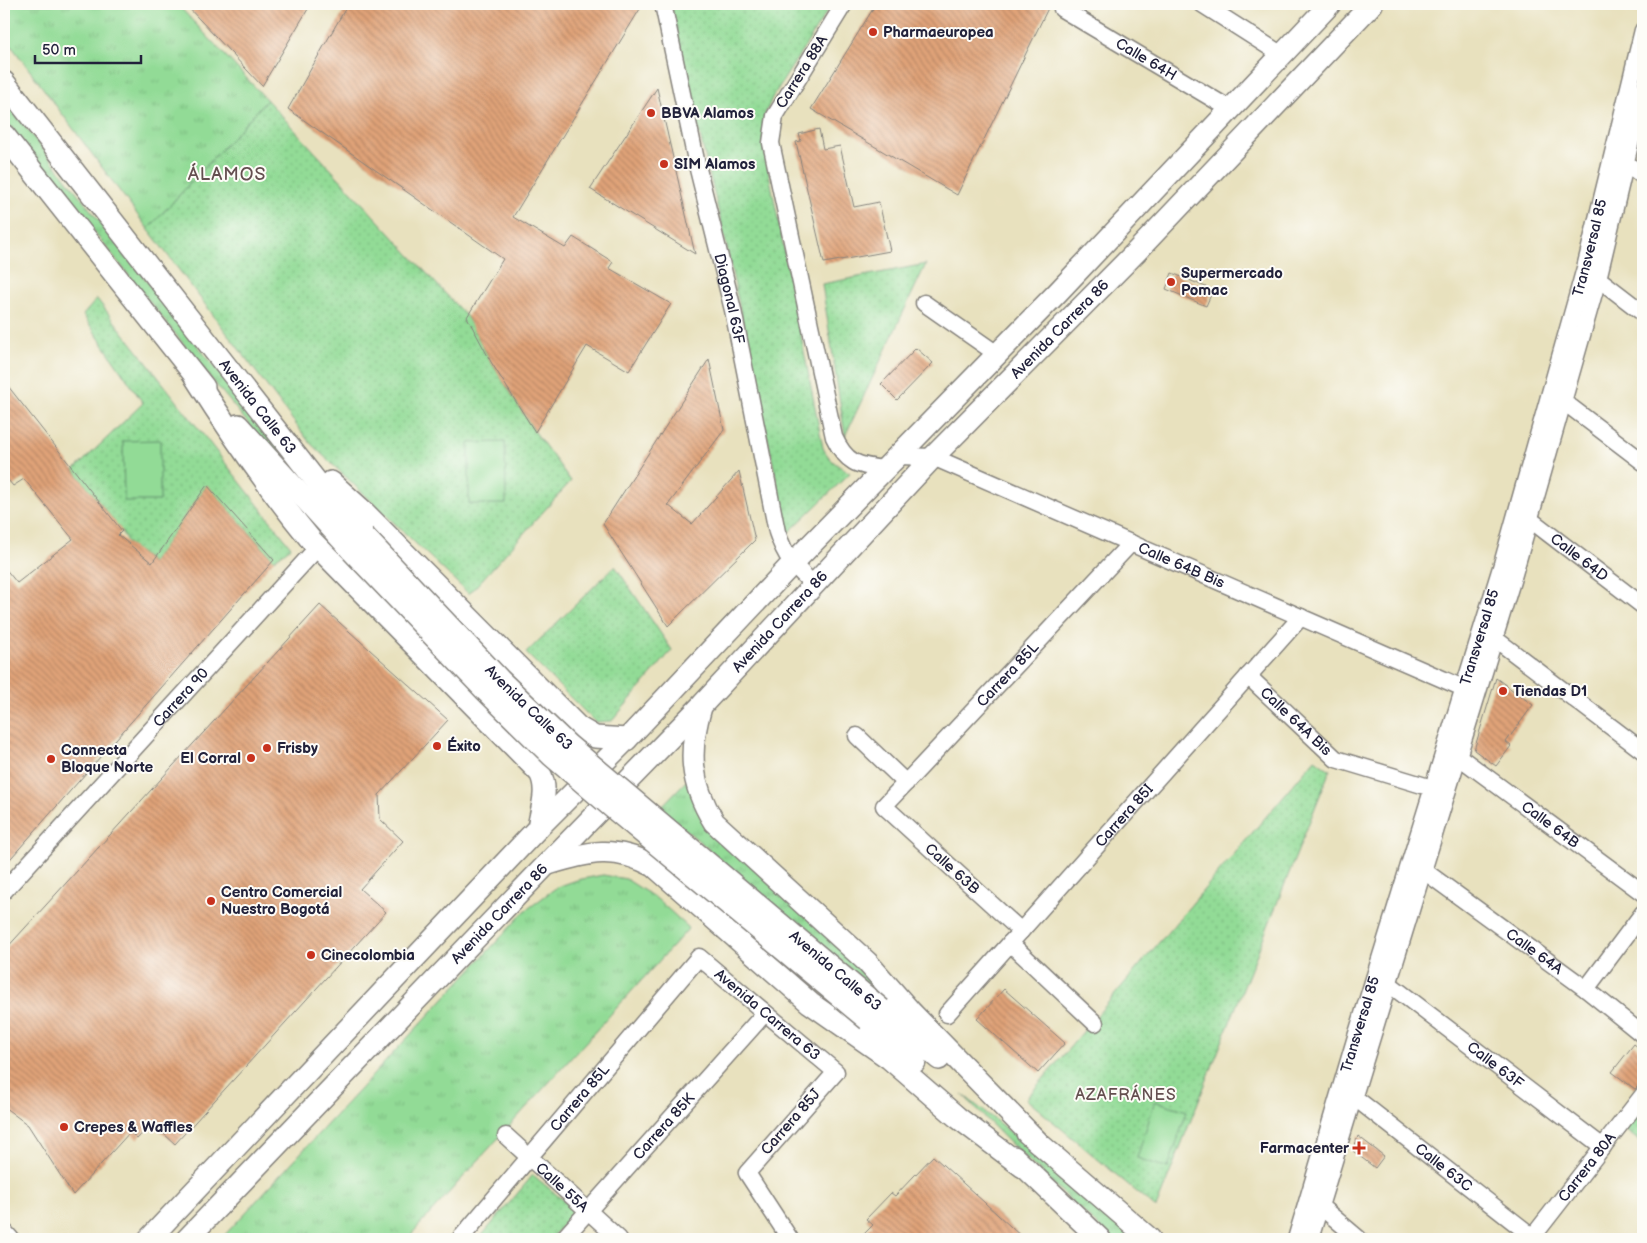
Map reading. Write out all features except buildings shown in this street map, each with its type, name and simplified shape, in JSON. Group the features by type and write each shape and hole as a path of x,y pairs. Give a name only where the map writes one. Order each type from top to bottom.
{"main road":[{"name":"Avenida Carrera 86","path":"149,1239 538,828 1110,237 1330,4"},
{"name":"Avenida Carrera 86","path":"187,1239 702,705 933,457 1137,251 1372,4"},
{"name":"Avenida Calle 63","path":"6,85 327,495 358,544"},
{"name":"Avenida Calle 63","path":"4,135 195,377 358,544 485,690 552,756 614,810 1037,1141 1150,1239"},
{"path":"195,377 251,464 289,514 318,547 540,772 544,784 544,794 538,828"},
{"path":"283,438 362,510 578,727 595,736 626,739"},
{"path":"702,705 694,730 692,758 700,795 714,822 867,962 916,1018 1037,1141"},
{"path":"546,865 584,854 607,852 626,854 654,866 810,1003 890,1059 957,1117 1023,1166"},
{"name":"Avenida Calle 63","path":"874,1015 945,1090 1100,1239"}],"street":[{"name":"Diagonal 63F","path":"663,4 697,165 733,310 777,532 783,550 792,564 814,585"},
{"name":"Carrera 88A","path":"844,4 775,116 771,143 834,437 840,449 853,462 866,467 891,462"},
{"path":"1202,4 1282,54"},
{"name":"Calle 64H","path":"1062,9 1230,110"},
{"name":"Transversal 85","path":"1296,1239 1333,1142 1354,1097 1494,638 1643,30"},
{"name":"Transversal 85","path":"1310,1239 1320,1206 1333,1142 1432,788 1463,688 1563,403 1598,279 1643,90"},
{"path":"1626,163 1643,176"},
{"path":"1585,268 1643,313"},
{"path":"924,303 997,354"},
{"path":"1563,403 1643,462"},
{"name":"Calle 64B Bis","path":"891,462 933,457 1463,688"},
{"name":"Calle 64D","path":"1523,514 1643,606"},
{"name":"Carrera 85L","path":"884,806 1131,543"},
{"name":"Carrera 90","path":"4,891 318,547"},
{"name":"Carrera 85I","path":"947,1014 1301,617"},
{"path":"1494,638 1643,751"},
{"name":"Calle 64A Bis","path":"1248,676 1336,758 1432,788"},
{"path":"1452,777 1454,754 1470,704 1468,693 1463,688"},
{"path":"857,736 906,783"},
{"name":"Calle 64B","path":"1458,756 1643,893"},
{"name":"Calle 63B","path":"884,806 1021,931"},
{"name":"Calle 64A","path":"1423,870 1586,989 1643,1035"},
{"path":"1586,989 1643,913"},
{"path":"1010,944 1094,1023"},
{"name":"Carrera 85L","path":"460,1239 699,957"},
{"name":"Avenida Carrera 63","path":"699,957 836,1072"},
{"name":"Calle 63F","path":"1388,984 1603,1147"},
{"name":"Carrera 85K","path":"563,1239 765,1013"},
{"name":"Carrera 85J","path":"790,1239 747,1173 836,1072"},
{"name":"Carrera 80A","path":"1532,1238 1643,1095"},
{"name":"Calle 63C","path":"1354,1097 1532,1238"},
{"name":"Calle 55A","path":"506,1136 619,1239"},
{"path":"1320,1206 1359,1239"},
{"path":"4,1231 11,1239"}],"green space":[{"path":"4,4 177,4 267,100 148,229 4,36"},
{"path":"671,4 832,4 772,98 764,117 763,143 823,448 834,462 850,473 788,533 723,230 694,111"},
{"path":"4,100 339,525 276,457 204,370 4,118"},
{"path":"267,100 467,317 491,362 535,432 571,481 469,594 310,443 148,229"},
{"path":"926,264 845,436 822,284"},
{"path":"97,299 291,547 274,560 207,485 152,563 128,543 120,529 74,470 143,403 83,315"},
{"path":"160,440 160,501 124,501 123,441"},
{"path":"505,442 506,504 469,504 469,443"},
{"path":"615,566 672,650 612,721 595,722 526,653"},
{"path":"1315,759 1330,770 1156,1208 1026,1099"},
{"path":"686,781 893,1005 660,808"},
{"path":"603,875 626,879 657,899 689,928 407,1239 221,1239 525,911 557,887 577,880"},
{"path":"962,1094 1027,1145 1138,1239 1112,1239 1018,1151"},
{"path":"1155,1101 1187,1111 1168,1168 1137,1158"},
{"path":"1643,1105 1643,1144 1624,1129"},
{"path":"533,1175 575,1210 551,1239 479,1239"}],"place":[{"name":"Pharmaeuropea","path":"873,32"},
{"name":"BBVA Alamos","path":"651,113"},
{"name":"SIM Alamos","path":"664,164"},
{"name":"Supermercado Pomac","path":"1171,282"},
{"name":"Tiendas D1","path":"1503,691"},
{"name":"Éxito","path":"437,746"},
{"name":"Frisby","path":"267,748"},
{"name":"El Corral","path":"251,758"},
{"name":"Connecta Bloque Norte","path":"51,759"},
{"name":"Centro Comercial Nuestro Bogotá","path":"211,901"},
{"name":"Cinecolombia","path":"311,955"},
{"name":"Crepes & Waffles","path":"64,1127"},
{"name":"Farmacenter","path":"1359,1148"}],"district":[{"name":"ÁLAMOS","path":"227,174"},
{"name":"AZAFRÁNES","path":"1126,1095"}]}
